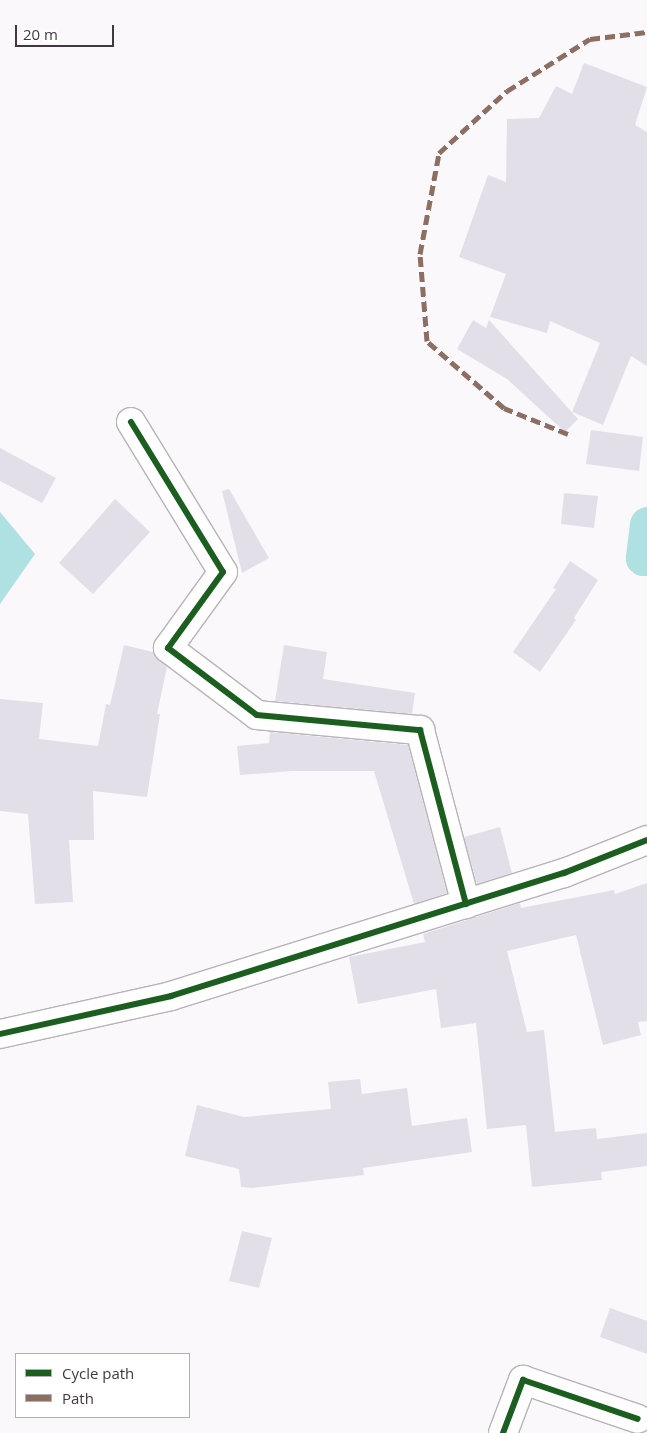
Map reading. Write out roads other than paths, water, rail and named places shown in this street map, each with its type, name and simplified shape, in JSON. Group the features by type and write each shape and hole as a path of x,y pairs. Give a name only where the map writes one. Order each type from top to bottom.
{"street":[{"path":"131,422 223,572 168,648 257,715 420,730 466,904"},
{"path":"0,1034 171,996 564,873 647,840"},
{"path":"503,1433 523,1380 639,1416"}],"water":[{"path":"0,512 35,554 0,604"}],"waterway":[{"path":"647,524 643,558 647,558"}]}
